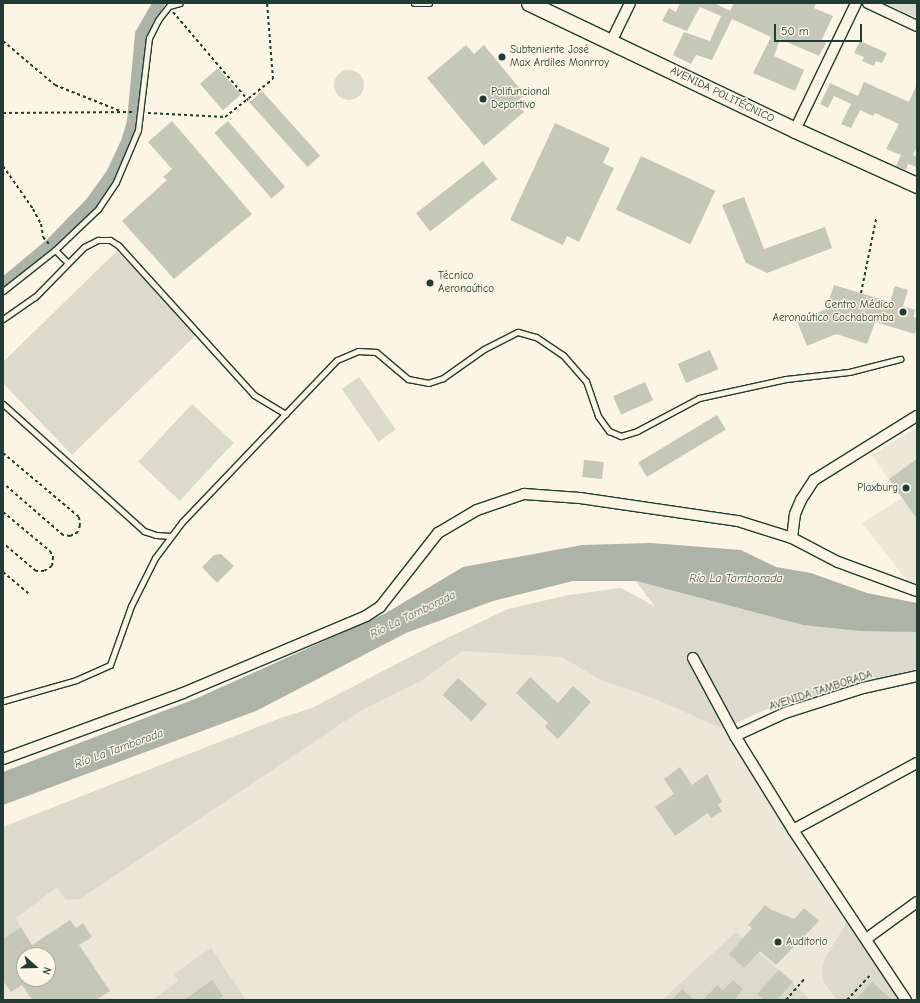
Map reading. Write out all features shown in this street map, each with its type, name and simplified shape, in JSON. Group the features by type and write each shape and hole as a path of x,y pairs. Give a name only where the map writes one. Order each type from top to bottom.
{"main road":[{"name":"AVENIDA POLITÉCNICO","path":"529,3 795,130 917,185"}],"street":[{"path":"611,42 630,3"},
{"path":"795,130 856,3"},
{"path":"868,3 917,26"},
{"path":"792,538 795,514 801,500 814,480 917,416"},
{"path":"3,759 183,693 366,616 380,607 438,533 477,510 524,494 580,498 738,521 792,538 856,570 917,591"},
{"path":"693,658 734,736 793,830 906,1000"},
{"name":"AVENIDA TAMBORADA","path":"734,736 785,713 863,688 917,676"},
{"path":"793,830 917,763"},
{"path":"866,939 917,902"}],"lane":[{"path":"3,291 98,210 116,182 138,130 149,38 158,20 169,6 180,3"},
{"path":"414,3 429,3"},
{"path":"3,319 35,297 84,247 98,240 110,240 118,245 254,395 286,414"},
{"path":"54,248 68,263"},
{"path":"3,701 76,680 110,665 131,606 155,558 171,536 222,478 286,414 336,360 358,351 376,352 408,379 428,383 443,378 484,349 518,332 536,337 563,355 586,381 598,416 609,431 621,436 637,431 699,398 786,379 849,372 900,359"},
{"path":"3,404 144,531 156,535 171,536"}],"path":[{"path":"140,113 225,117 273,79 267,3"},
{"path":"169,6 248,100"},
{"path":"3,41 55,84 99,104 129,112"},
{"path":"3,113 123,111"},
{"path":"3,166 33,209 41,224 43,237 54,248"},
{"path":"861,293 876,219"},
{"path":"3,453 79,517 80,525 78,532 63,535 3,483"},
{"path":"3,512 50,551 53,557 52,566 44,571 36,571 3,543"},
{"path":"3,572 30,595"},
{"path":"846,1000 871,974"},
{"path":"786,1000 805,978"}],"shaded area":[{"path":"883,3 917,3 917,18"},
{"path":"349,70 360,74 364,85 360,96 349,100 338,96 334,85 338,74"},
{"path":"117,251 197,334 72,455 3,383 3,362"},
{"path":"359,377 396,429 379,441 342,389"},
{"path":"192,404 234,443 180,501 138,462"},
{"path":"917,427 917,582 908,582 862,523 902,498 872,455"},
{"path":"636,581 803,625 917,632 917,669 765,710 723,729 658,700 599,679 562,657 462,651 421,681 360,711 80,899 66,900 57,887 16,918 21,927 3,939 3,827 278,719 312,708 437,643 508,609 569,595 621,588 655,607"},
{"path":"621,588 656,607 723,729 899,1000 3,1000 3,827 278,719 312,708 437,643 508,609 569,595"},
{"path":"848,921 899,1000 837,1000 824,983 822,970 826,956"},
{"path":"736,932 811,1000 662,1000"},
{"path":"211,948 246,1000 152,1000 178,981 174,974"}],"water":[{"name":"Río La Tamborada","path":"651,543 741,550 776,567 811,573 867,593 917,603 917,632 860,631 803,625 636,581 573,581 493,601 406,633 256,711 3,805 3,772 195,699 386,613 463,567 582,545"}],"building":[{"path":"680,3 714,3 730,11 734,3 816,3 814,8 833,16 821,41 826,43 819,56 780,39 774,56 804,70 795,91 753,73 771,37 732,19 712,60 696,55 691,64 673,55 684,32 710,41 721,16 700,7 687,31 662,21 669,8 676,12"},
{"path":"860,41 887,53 882,63 876,61 874,66 862,61 864,57 854,53"},
{"name":"Polifuncional Deportivo","path":"466,45 474,54 484,45 525,95 516,102 524,112 484,146 427,78"},
{"path":"218,68 241,94 223,110 200,84"},
{"path":"864,82 909,102 917,84 917,146 913,155 917,157 917,167 908,164 906,170 896,166 901,155 886,149 899,124 875,113 873,116 860,110 851,128 841,124 851,104 834,96 828,108 820,104 830,83 858,96"},
{"path":"262,91 320,156 308,167 249,102"},
{"path":"172,121 252,214 174,279 122,221 167,180 163,177 172,169 148,142"},
{"path":"228,121 285,187 271,198 214,133"},
{"path":"555,123 610,148 603,163 614,168 579,242 567,236 563,245 510,220"},
{"path":"641,156 715,191 690,244 616,209"},
{"path":"483,161 497,179 430,231 416,213"},
{"path":"744,197 764,249 825,227 832,248 767,273 746,263 722,205"},
{"name":"Centro Médico Aeronaútico Cochabamba","path":"834,285 890,302 895,286 908,290 903,306 915,310 913,317 917,318 917,326 915,334 875,322 867,344 836,334 807,346 797,321 826,309"},
{"path":"710,350 718,369 686,383 678,364"},
{"path":"645,382 653,400 621,415 613,396"},
{"path":"717,415 726,430 647,477 638,462"},
{"name":"Plaxburg","path":"917,459 917,519 889,479"},
{"path":"584,460 604,462 602,479 582,477"},
{"path":"221,554 234,566 217,583 202,567 214,555"},
{"path":"530,677 558,703 573,686 591,702 558,739 545,727 548,723 516,693"},
{"path":"458,678 487,704 472,721 443,695"},
{"path":"680,767 692,785 707,774 722,802 718,805 722,811 711,818 708,813 675,836 655,807 674,794 664,779"},
{"name":"Auditorio","path":"765,905 772,910 794,919 804,908 819,921 776,965 760,951 744,968 729,954 752,928 748,925"},
{"path":"70,920 76,928 83,923 92,937 79,945 110,991 96,1000 32,1000 23,987 56,987 56,947 16,947 16,987 19,987 11,992 3,981 3,939 21,927 32,945"},
{"path":"779,970 793,982 777,1000 764,1000 757,994"},
{"path":"212,980 223,996 218,1000 184,1000"},
{"path":"733,980 743,989 734,1000 703,1000 717,985 723,990"},
{"path":"872,982 892,1000 855,1000"},
{"path":"682,989 695,1000 672,1000"}],"waterway":[{"path":"3,284 51,244 91,203 112,174 128,139 133,121 141,34 159,3"}],"place":[{"name":"Subteniente José Max Ardiles Monrroy","path":"502,57"},
{"name":"Polifuncional Deportivo","path":"483,99"},
{"name":"Técnico Aeronaútico","path":"430,283"},
{"name":"Centro Médico Aeronaútico Cochabamba","path":"903,312"},
{"name":"Plaxburg","path":"906,488"},
{"name":"Auditorio","path":"778,942"}]}
